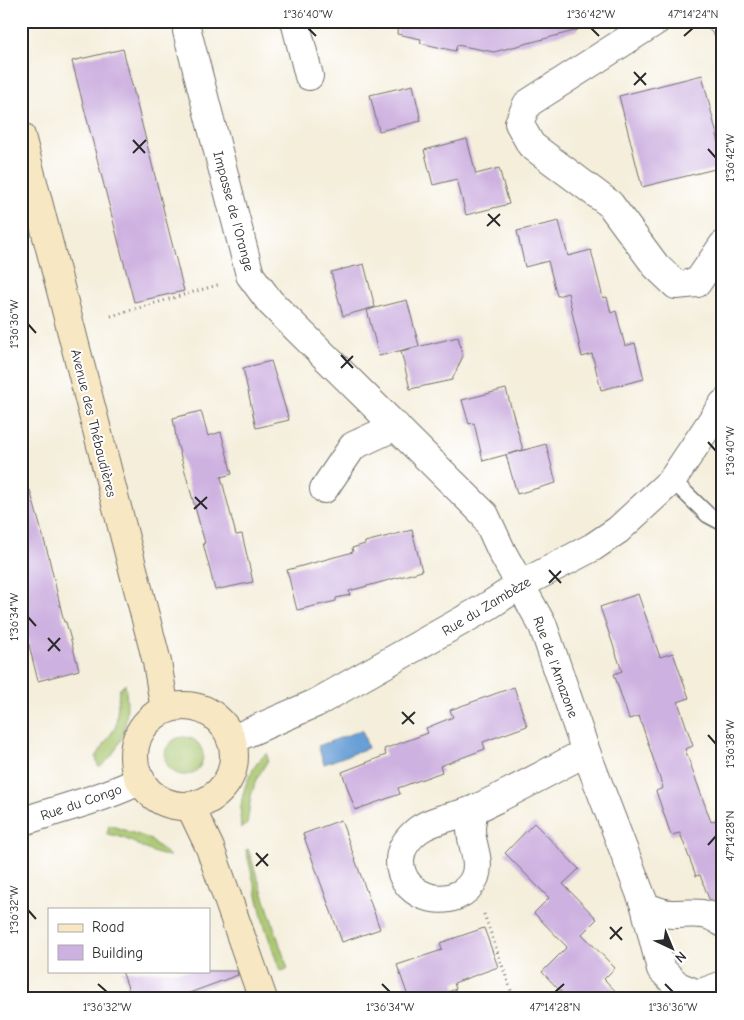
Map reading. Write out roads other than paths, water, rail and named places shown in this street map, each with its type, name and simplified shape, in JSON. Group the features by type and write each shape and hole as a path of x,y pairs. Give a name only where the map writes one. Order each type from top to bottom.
{"street":[{"path":"295,21 309,76"},
{"path":"656,21 527,104 519,123 531,145 610,204 656,266 676,285 697,282 723,244"},
{"name":"Impasse de l'Orange","path":"187,31 250,275 270,302 485,515 520,585"},
{"name":"Avenue des Thébaudières","path":"21,136 156,662 165,710"},
{"name":"Rue du Zambèze","path":"231,740 316,702 488,606 520,585 593,547 618,530 672,480 723,404"},
{"path":"324,489 353,446 396,426"},
{"name":"Rue de l'Amazone","path":"520,585 543,626 586,752 645,906 661,969 678,986 698,994 723,985"},
{"path":"188,706 204,710 223,725 231,740 234,758 227,782 214,796 190,806 178,806 152,794 140,780 134,757 140,734 150,720 165,710 188,706"},
{"path":"474,810 471,829 477,864 475,877 468,888 440,900 422,896 407,885 400,872 400,854 406,841 420,829 435,822 474,810 586,752"},
{"name":"Rue du Congo","path":"21,822 69,805 118,791 140,780"},
{"path":"190,806 210,848 263,999"},
{"path":"645,906 659,912 672,914 701,913 715,917 723,923"}],"lane":[{"path":"672,480 708,515 723,523"}],"water":[{"path":"362,730 368,748 324,764 318,746"}]}
